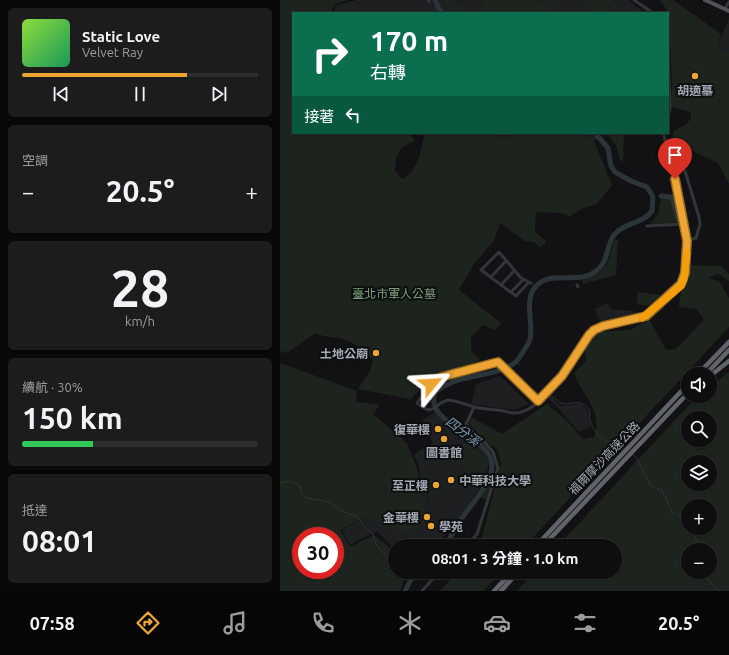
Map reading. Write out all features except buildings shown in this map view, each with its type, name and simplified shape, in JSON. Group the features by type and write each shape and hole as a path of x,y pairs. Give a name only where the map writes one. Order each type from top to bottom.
{"highway":[{"path":"705,367 729,341"},
{"path":"713,367 729,350"},
{"path":"717,370 729,361"},
{"name":"福爾摩沙高速公路","path":"542,539 681,392"},
{"name":"福爾摩沙高速公路","path":"550,539 664,418 681,402"},
{"path":"494,591 505,579"},
{"path":"501,591 512,579"}],"main road":[{"path":"705,0 727,10"}],"street":[{"path":"634,0 652,12"},
{"path":"727,10 729,2"},
{"path":"669,75 669,113"},
{"path":"538,401 498,362 441,377 431,384 417,403 425,410 434,409 448,400 474,407 516,413 527,409 538,401 562,376 589,335 594,330 606,325 643,318 677,289 684,279 687,241 664,134"},
{"path":"668,152 686,172 699,217 699,231 696,238 687,241"},
{"path":"647,226 683,224"},
{"path":"499,252 506,261 523,280 530,282 516,296 481,270 499,252"},
{"path":"491,277 506,261"},
{"path":"501,285 514,271"},
{"path":"511,292 523,280"},
{"path":"472,539 477,534 498,468 493,452 482,439 473,433 466,424 474,407"},
{"path":"422,591 433,579"}],"shaded area":[{"path":"356,0 629,0 643,12 335,12 335,6"},
{"path":"729,19 729,52 717,46"},
{"path":"494,134 516,134 504,141"},
{"path":"584,134 598,134 600,137 594,141"},
{"path":"608,303 611,309 640,312 640,316 602,323 594,309"},
{"path":"500,376 529,404 515,410 471,404 476,384"},
{"path":"549,395 561,406 580,403 587,411 591,427 579,432 547,397"},
{"name":"中華科技大學","path":"436,411 449,426 483,449 490,464 481,486 468,506 442,539 388,539 388,543 377,531 350,545 344,534 344,529 369,516 414,532 429,500 417,491 420,475 419,467 414,455 433,443 422,421"}],"green space":[{"name":"臺北市軍人公墓","path":"280,0 348,0 335,4 331,12 292,12 292,134 410,134 414,141 398,152 396,160 395,171 402,179 408,175 416,165 425,134 495,134 504,140 516,134 584,134 594,141 612,185 597,204 581,209 569,217 562,213 536,212 535,232 546,241 545,244 540,247 534,242 525,241 500,223 494,241 474,264 459,290 501,323 495,330 483,325 471,337 471,350 480,360 457,371 440,374 410,399 358,389 371,369 373,360 358,346 344,339 315,333 287,353 280,351"},
{"path":"443,0 455,0 463,12 457,12 447,6"},
{"path":"485,0 533,0 535,4 543,1 560,2 545,12 483,12"},
{"path":"587,0 614,0 606,7 608,10 605,12 594,12"},
{"path":"660,0 673,0 721,34 717,46 729,52 729,184 718,163 671,141 674,131 684,126 691,119 691,112 671,107 672,80 669,12 663,12 667,10"},
{"path":"608,134 624,134 623,162 620,160 616,145"},
{"path":"677,195 681,222 651,224 658,214 661,198"},
{"path":"614,240 618,240 616,275 583,284 582,280 591,277 606,266"},
{"path":"689,265 721,266 729,274 729,281 718,274 708,278 719,281 729,298 729,327 692,367 681,367 681,379 532,539 480,539 501,463 498,452 493,445 491,446 469,424 471,417 502,434 547,404 567,421 583,439 594,437 596,419 594,411 574,373 586,361 585,348 596,332 630,330 649,319 666,350 676,349 704,320 697,309 679,307 681,291 689,279"},
{"path":"638,292 661,295 649,306 637,304"},
{"path":"280,363 357,391 356,402 380,405 373,414 407,443 419,474 417,491 428,500 415,537 367,517 344,528 292,527 292,579 344,579 344,537 350,547 374,535 388,546 388,579 406,579 400,591 280,591"},
{"path":"729,372 729,591 517,591 528,579 622,579 622,539 565,539 681,414 681,447 717,447 717,411 683,411 691,403 717,403 717,381"},
{"path":"465,444 469,445 487,459 487,466 481,472 474,473 455,458 457,450"},
{"path":"491,480 493,481 487,499 480,498"},
{"path":"452,579 494,579 483,591 439,591"}],"waterway":[{"name":"四分溪","path":"435,0 442,12"},
{"name":"四分溪","path":"449,539 485,485 489,478 492,465 489,455 481,445 447,421 439,413 434,403 435,393 452,382 504,369 515,363 529,341 531,332 529,305 532,292 536,286 542,281 549,279 579,277 593,273 605,260 614,235 623,228 644,218 652,211 653,197 647,187 631,181 615,172 611,166 608,148 596,134"},
{"path":"661,196 672,197 679,221"},
{"path":"550,395 561,403 581,403 585,405 589,409 590,421 595,431 605,441 624,448"},
{"path":"633,455 636,457 651,486 662,490 673,515"},
{"path":"280,483 290,481 300,486 302,494 307,498 330,502 339,510 358,517 364,526 373,534 373,538 377,546 383,553 388,556"},
{"path":"694,535 696,543"},
{"name":"四分溪","path":"405,591 412,579"},
{"path":"707,579 716,589 720,591"}],"slow traffic":[{"path":"642,318 681,286 684,279 687,252"}],"place":[{"name":"胡適墓","path":"695,76"},
{"name":"土地公廟","path":"376,353"},
{"name":"復華樓","path":"438,429"},
{"name":"圖書館","path":"444,439"},
{"name":"中華科技大學","path":"451,480"},
{"name":"至正樓","path":"436,485"},
{"name":"金華樓","path":"427,517"},
{"name":"學苑","path":"431,526"}],"route":[{"path":"431,384 441,377 492,365 498,362 538,401 562,376 589,335 594,330 606,325 643,318 668,298 681,286 685,273 687,248 675,179"}]}
